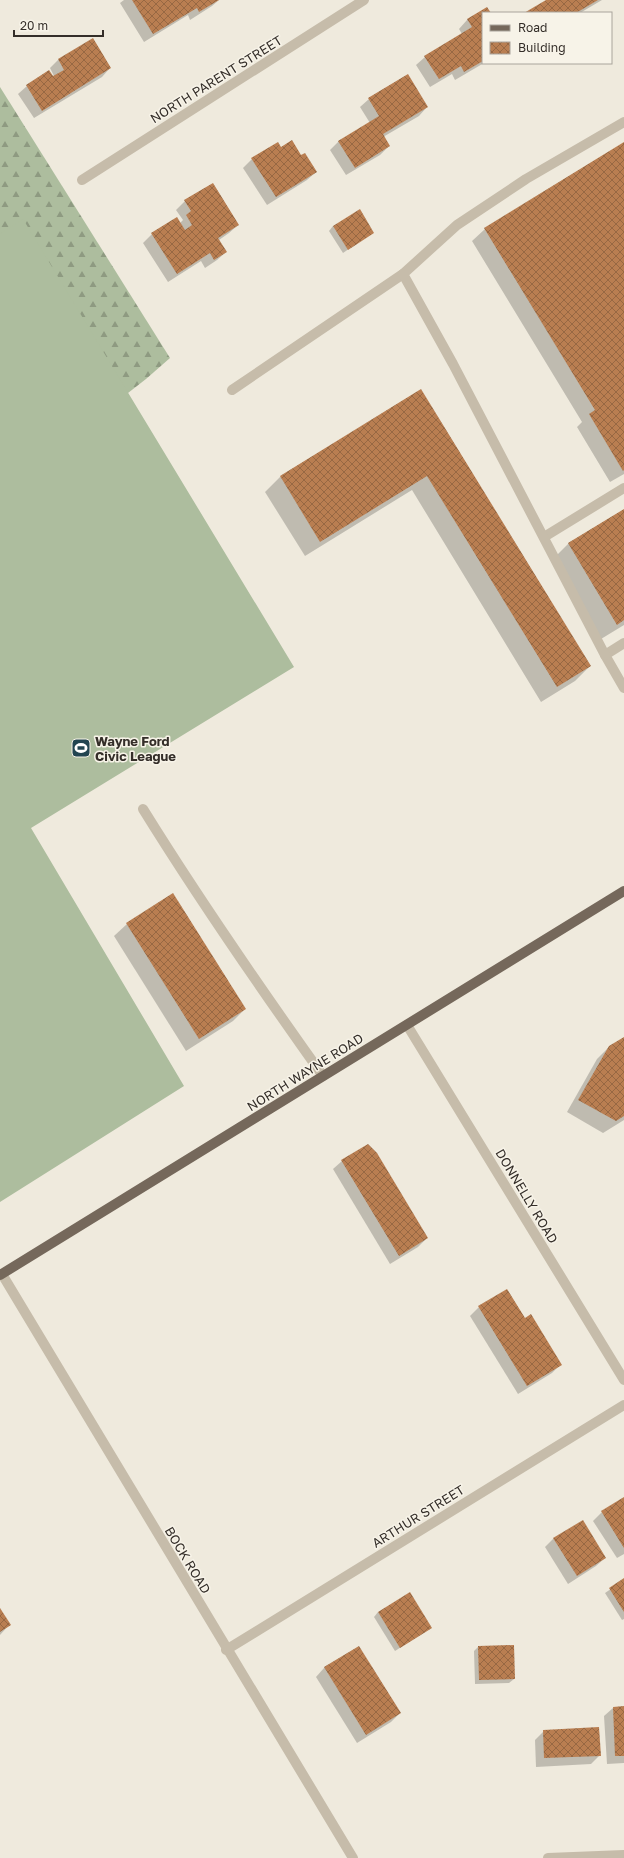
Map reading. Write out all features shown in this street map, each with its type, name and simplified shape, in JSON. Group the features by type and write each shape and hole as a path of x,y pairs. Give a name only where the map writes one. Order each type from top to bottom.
{"main road":[{"name":"NORTH WAYNE ROAD","path":"1,1275 624,891"}],"street":[{"name":"NORTH PARENT STREET","path":"82,180 364,0"},
{"path":"232,390 403,274 456,225 526,179 624,122"},
{"path":"403,274 453,364 605,655 624,688"},
{"path":"544,537 624,488"},
{"path":"605,655 624,643"},
{"path":"143,809 181,871 249,973 323,1076"},
{"name":"DONNELLY ROAD","path":"407,1025 624,1380"},
{"name":"BOCK ROAD","path":"1,1275 39,1334 226,1650 353,1858"},
{"name":"ARTHUR STREET","path":"226,1650 624,1405"},
{"path":"548,1858 624,1854"}],"green space":[{"path":"0,87 170,358 146,379 38,463 0,484"},
{"name":"Wayne Ford Civic League","path":"23,219 294,667 31,828 184,1086 0,1202 0,234"}],"building":[{"path":"132,0 219,0 199,12 197,8 153,34"},
{"path":"546,0 598,0 578,12 526,12"},
{"path":"487,7 490,12 482,12 482,62 464,72 461,66 439,79 424,56 472,27 467,19"},
{"path":"93,38 111,68 42,111 26,85 49,70 53,76 64,70 58,59"},
{"path":"408,74 428,107 383,134 390,146 355,168 338,141 379,116 368,98"},
{"path":"292,140 301,155 305,153 317,172 276,197 251,158 278,142 281,147"},
{"path":"624,142 623,471 589,414 595,410 484,228"},
{"path":"213,183 239,225 218,238 227,252 214,260 210,253 177,274 151,233 177,217 185,230 192,225 186,215 191,211 184,200"},
{"path":"360,209 374,233 348,250 333,226"},
{"path":"421,389 591,666 557,687 427,476 320,542 280,476"},
{"path":"624,509 624,620 617,625 568,543"},
{"path":"173,893 246,1009 199,1039 126,923"},
{"path":"624,1037 624,1116 616,1121 578,1100 609,1046"},
{"path":"368,1144 377,1153 428,1238 399,1256 341,1160"},
{"path":"507,1289 525,1318 531,1314 562,1365 527,1386 478,1306"},
{"path":"624,1497 624,1548 601,1511"},
{"path":"583,1520 606,1558 577,1576 553,1538"},
{"path":"624,1578 624,1612 609,1588"},
{"path":"410,1592 432,1628 400,1648 378,1612"},
{"path":"0,1608 11,1625 0,1632"},
{"path":"514,1645 515,1679 479,1680 478,1646"},
{"path":"359,1646 401,1713 366,1735 324,1667"},
{"path":"624,1706 624,1756 615,1756 613,1707"},
{"path":"599,1727 601,1756 544,1758 543,1730"}],"place":[{"name":"Wayne Ford Civic League","path":"81,748"}]}
